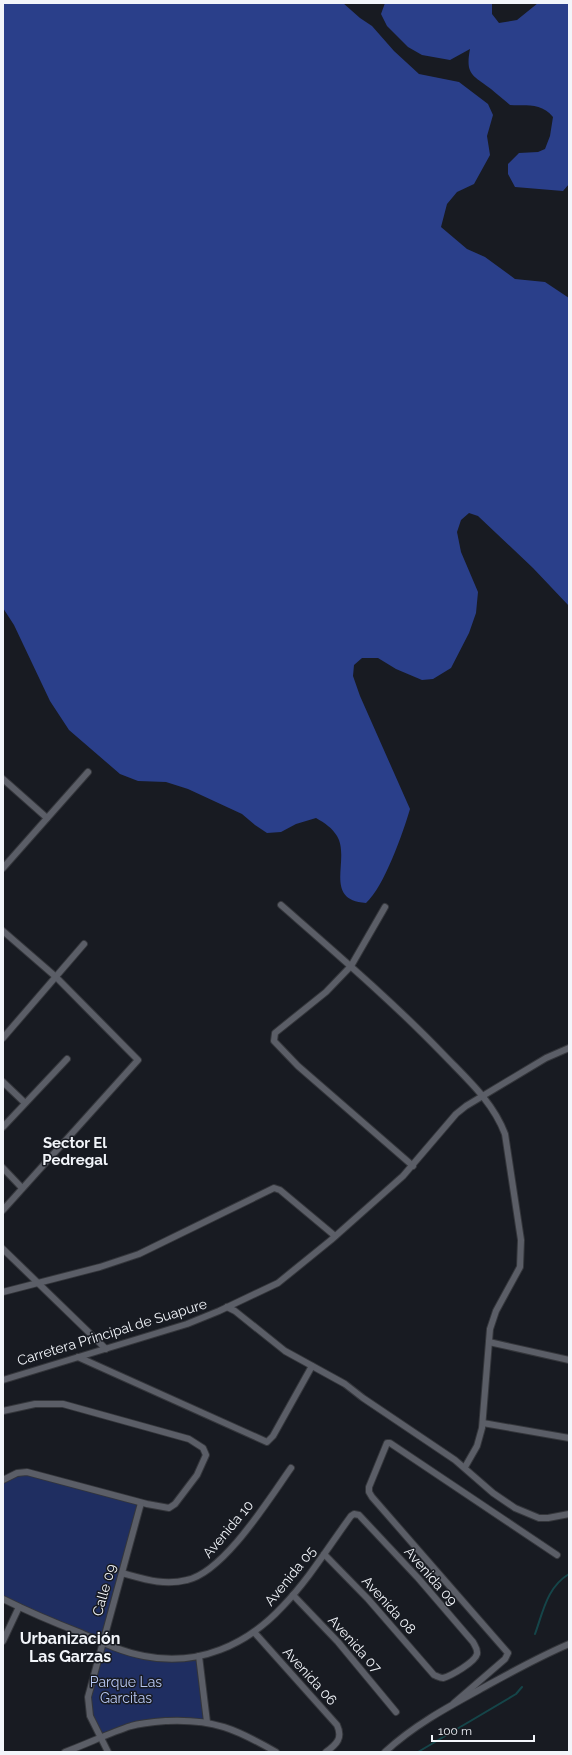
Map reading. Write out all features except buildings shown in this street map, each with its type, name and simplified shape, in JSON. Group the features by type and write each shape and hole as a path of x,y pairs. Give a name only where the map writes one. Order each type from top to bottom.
{"street":[{"path":"3,868 88,772"},
{"path":"3,779 47,818"},
{"path":"280,905 351,966 408,1018 483,1096 499,1118 505,1134 520,1233 522,1258 518,1272 493,1319 489,1342 483,1424 480,1438 465,1467"},
{"path":"384,907 351,966 326,992 275,1033 274,1041 298,1066 413,1166"},
{"path":"3,931 56,977 138,1060 3,1210"},
{"path":"3,1038 84,944"},
{"name":"Carretera Principal de Suapure","path":"3,1380 187,1324 278,1283 335,1236 413,1166 450,1118 466,1106 546,1058 569,1048"},
{"path":"3,1127 66,1059"},
{"path":"3,1082 25,1103"},
{"path":"3,1168 22,1188"},
{"path":"3,1292 100,1267 139,1254 274,1188 280,1190 335,1236"},
{"path":"3,1249 106,1349"},
{"path":"227,1307 235,1311 285,1351 345,1384 363,1398 465,1467 493,1493 527,1514 548,1518 569,1514"},
{"path":"489,1342 569,1360"},
{"path":"78,1357 267,1442 273,1436 312,1366"},
{"path":"3,1411 35,1404 63,1404 175,1434 196,1442 203,1448 206,1455 202,1466 175,1504 169,1508 141,1503 27,1472 17,1473 3,1480"},
{"path":"483,1424 569,1438"},
{"path":"454,1703 506,1659 508,1653 369,1492 369,1487 388,1443 557,1556"},
{"name":"Avenida 10","path":"122,1573 158,1582 177,1582 201,1575 223,1558 291,1468"},
{"name":"Calle 09","path":"108,1752 90,1716 87,1702 91,1681 141,1503"},
{"name":"Avenida 05","path":"3,1599 102,1642 132,1653 153,1658 166,1659 199,1656 227,1648 254,1632 293,1595 351,1516 354,1514 359,1515"},
{"name":"Avenida 09","path":"359,1515 418,1578 473,1642 477,1651 476,1657 468,1664 446,1677 434,1675"},
{"name":"Avenida 08","path":"324,1554 372,1604 434,1675"},
{"name":"Avenida 07","path":"293,1595 338,1642 396,1712"},
{"path":"3,1641 19,1607"},
{"name":"Avenida 06","path":"254,1632 337,1725 340,1733 339,1740 326,1752"},
{"path":"385,1752 411,1730 454,1703 528,1662 569,1644"},
{"path":"199,1656 207,1722"},
{"path":"66,1752 140,1724 173,1721 207,1722 241,1733 276,1752"}],"green space":[{"path":"21,1472 141,1503 102,1642 3,1599 3,1480"},
{"name":"Parque Las Garcitas","path":"102,1642 143,1656 199,1656 207,1722 151,1722 101,1738 88,1708"}],"shaded area":[{"path":"3,3 343,3 372,26 394,51 419,74 459,82 488,104 493,115 487,136 490,155 474,184 457,192 447,204 441,227 467,249 485,257 515,279 545,282 569,298 569,606 533,568 478,516 469,513 461,520 457,532 461,552 478,592 476,613 469,633 451,668 433,679 422,680 396,669 378,658 362,658 354,665 353,676 360,696 410,809 403,832 386,873 373,895 366,903 353,900 345,894 341,887 341,856 337,836 328,826 316,818 296,824 281,832 267,833 242,814 188,789 166,782 138,781 120,774 69,730 50,701 14,625 3,608"},
{"path":"385,3 492,3 492,14 499,23 517,20 538,3 569,3 569,184 563,191 515,187 508,174 508,164 519,153 538,152 545,149 550,136 553,117 548,112 538,107 527,105 510,105 475,77 472,74 469,64 470,49 450,60 422,55 408,47 387,26 381,14"}],"waterway":[{"path":"535,1634 543,1609 551,1593 562,1579 569,1574"},
{"path":"418,1752 516,1694 522,1687"}],"district":[{"name":"Sector El Pedregal","path":"75,1152"},
{"name":"Urbanización Las Garzas","path":"70,1647"}]}
